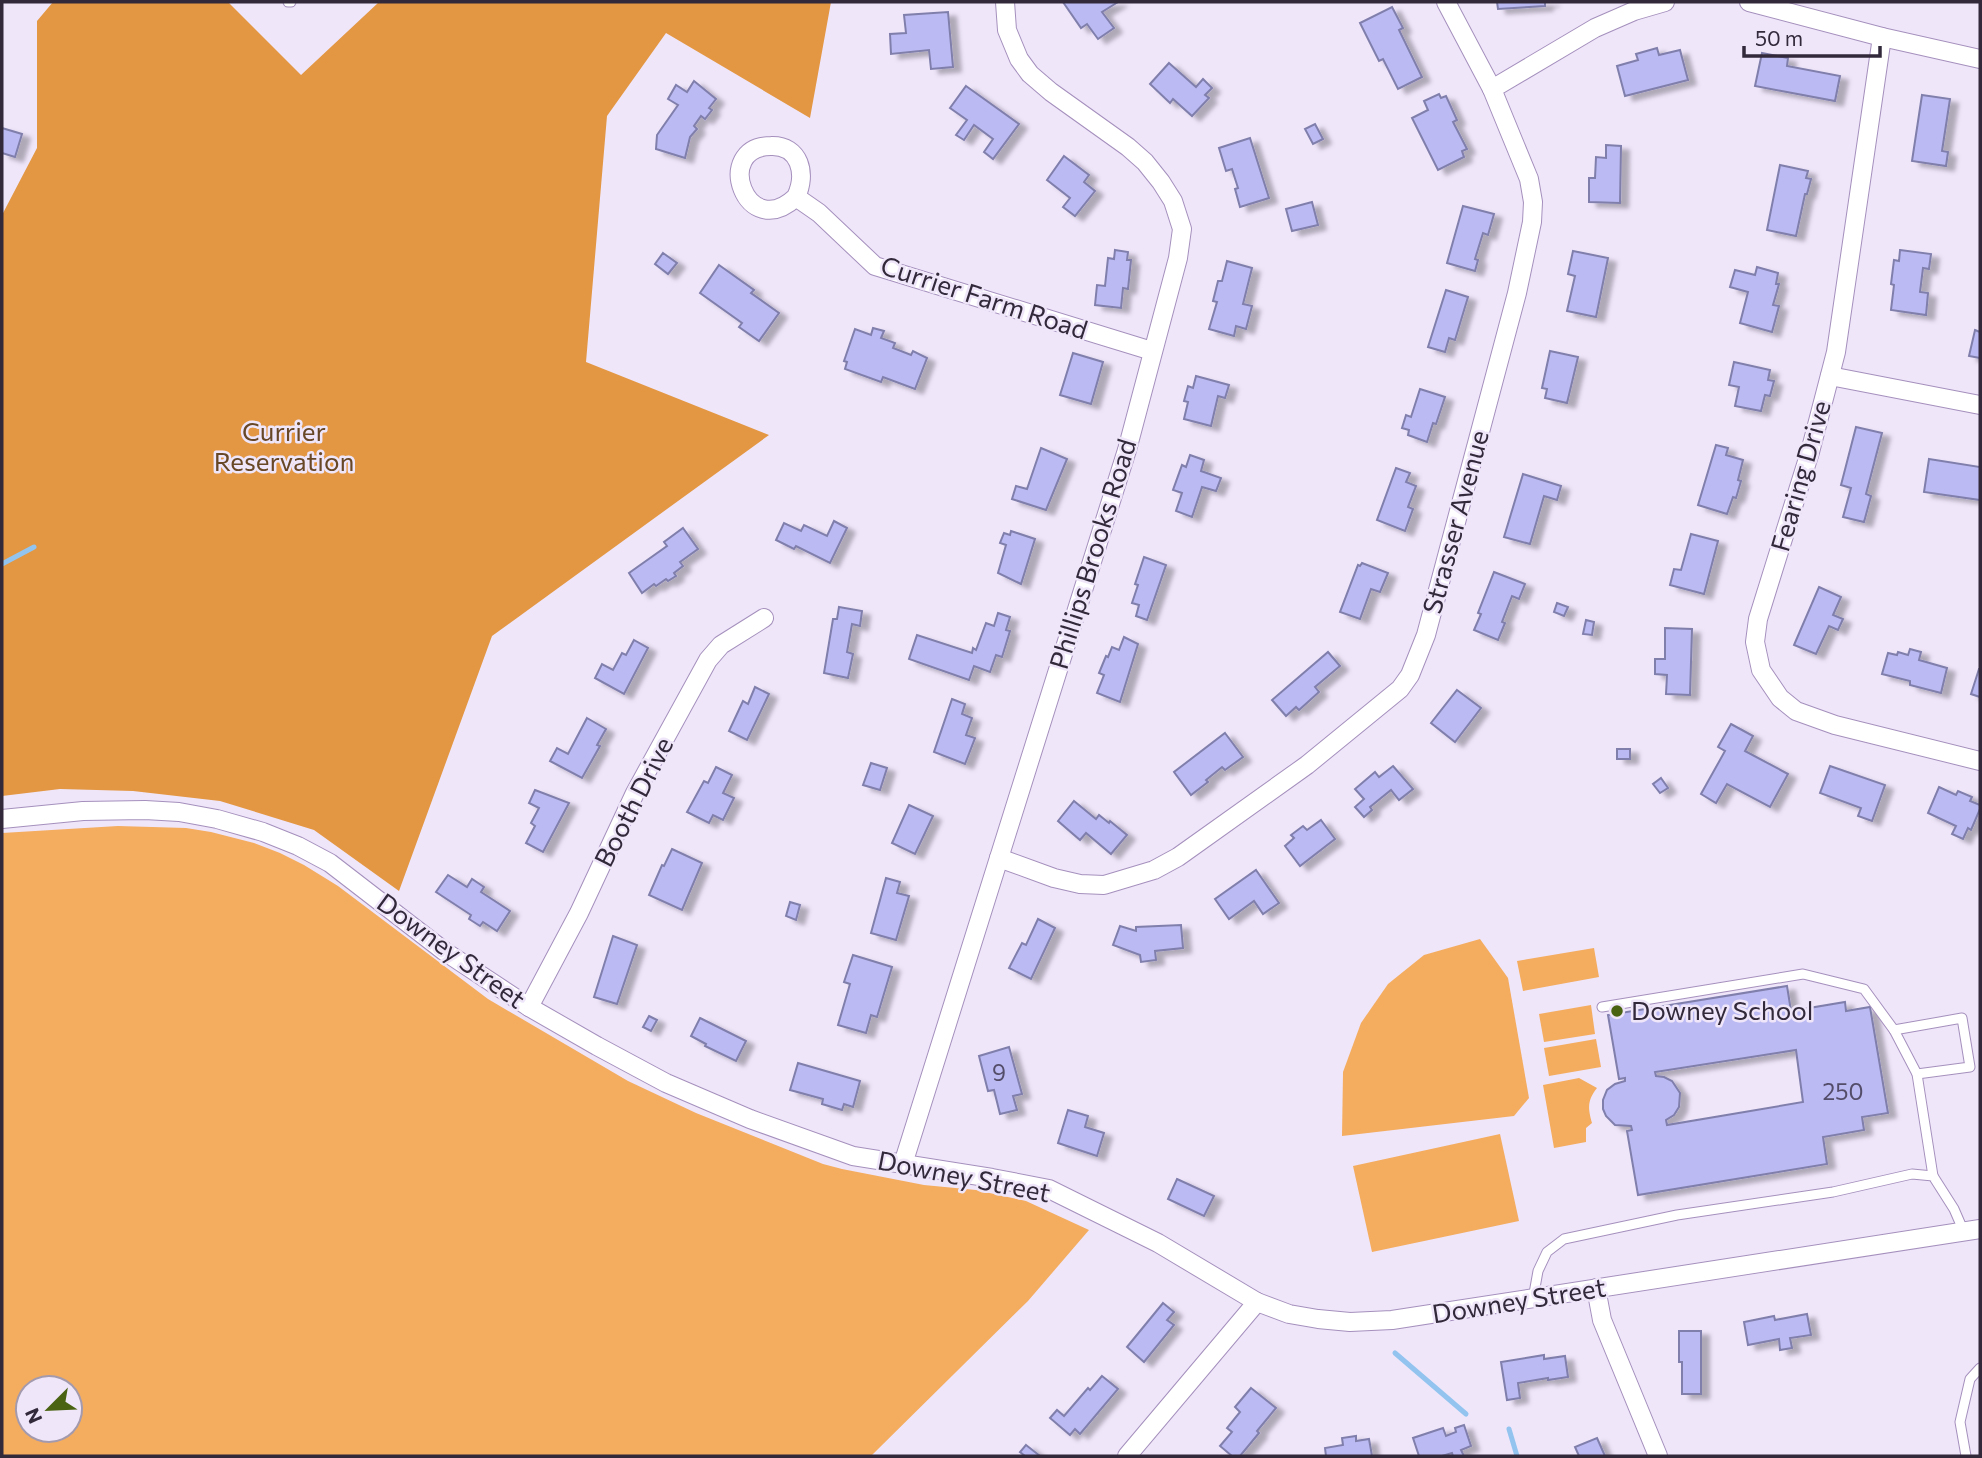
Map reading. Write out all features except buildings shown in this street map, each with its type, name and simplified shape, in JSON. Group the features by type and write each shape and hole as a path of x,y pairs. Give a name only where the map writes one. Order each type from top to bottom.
{"street":[{"name":"Phillips Brooks Road","path":"903,1164 1127,450 1178,258 1182,229 1173,201 1137,154 1030,75 1007,30 1005,2"},
{"path":"1446,2 1492,89 1595,28 1634,11 1665,2"},
{"path":"1749,2 1882,37 1980,59"},
{"name":"Fearing Drive","path":"1882,37 1836,352 1810,452 1758,619 1755,642 1761,670 1780,698 1796,711 1835,725 1980,761"},
{"name":"Strasser Avenue","path":"999,858 1054,878 1080,884 1104,885 1154,870 1178,857 1307,765 1400,689 1410,675 1426,635 1517,293 1532,222 1529,179 1492,89"},
{"name":"Currier Farm Road","path":"796,197 819,214 875,266 1152,351"},
{"path":"1830,376 1980,405"},
{"name":"Booth Drive","path":"529,1007 579,913 635,793 708,660 722,645 764,618"},
{"name":"Downey Street","path":"2,819 83,811 145,810 179,812 262,832 298,846 330,863 444,951 529,1007 666,1083 750,1119 853,1156 1049,1189 1158,1243 1257,1302 1289,1314 1355,1322 1392,1320 1972,1231"},
{"path":"1596,1288 1602,1320 1658,1456"},
{"path":"1127,1456 1257,1302"}],"lane":[{"path":"1602,1007 1803,974 1864,989 1894,1030 1917,1074 1933,1176 1972,1231"},
{"path":"1894,1030 1962,1018 1970,1066 1917,1074"},
{"path":"1533,1299 1538,1271 1547,1252 1563,1238 1677,1215 1833,1192 1912,1174 1933,1176"},
{"path":"1966,1456 1960,1422 1970,1379 1980,1368"}],"shaded area":[{"path":"118,826 186,828 254,843 304,865 338,886 488,999 628,1081 696,1113 823,1164 924,1185 976,1190 1026,1201 1089,1230 1028,1301 871,1456 2,1456 2,833"},
{"path":"1480,939 1508,978 1529,1098 1514,1116 1342,1136 1343,1072 1361,1023 1388,984 1424,955"},
{"path":"1594,948 1599,977 1523,991 1517,961"},
{"path":"1591,1005 1595,1034 1544,1042 1539,1014"},
{"path":"1596,1039 1601,1067 1549,1076 1544,1048"},
{"path":"1579,1078 1597,1088 1590,1101 1592,1123 1586,1128 1586,1142 1554,1148 1543,1085"},
{"path":"1500,1134 1519,1221 1372,1252 1353,1166"}],"green space":[{"name":"Currier Reservation","path":"53,2 228,2 301,75 379,2 831,2 810,118 666,33 607,116 586,362 769,435 492,636 399,891 314,830 220,801 133,791 60,789 2,796 2,215 37,148 37,21"}],"waterway":[{"path":"2,564 34,547"},
{"path":"1395,1353 1466,1414"},
{"path":"1509,1429 1517,1456"}],"place":[{"name":"Downey School","path":"1617,1011"}]}
